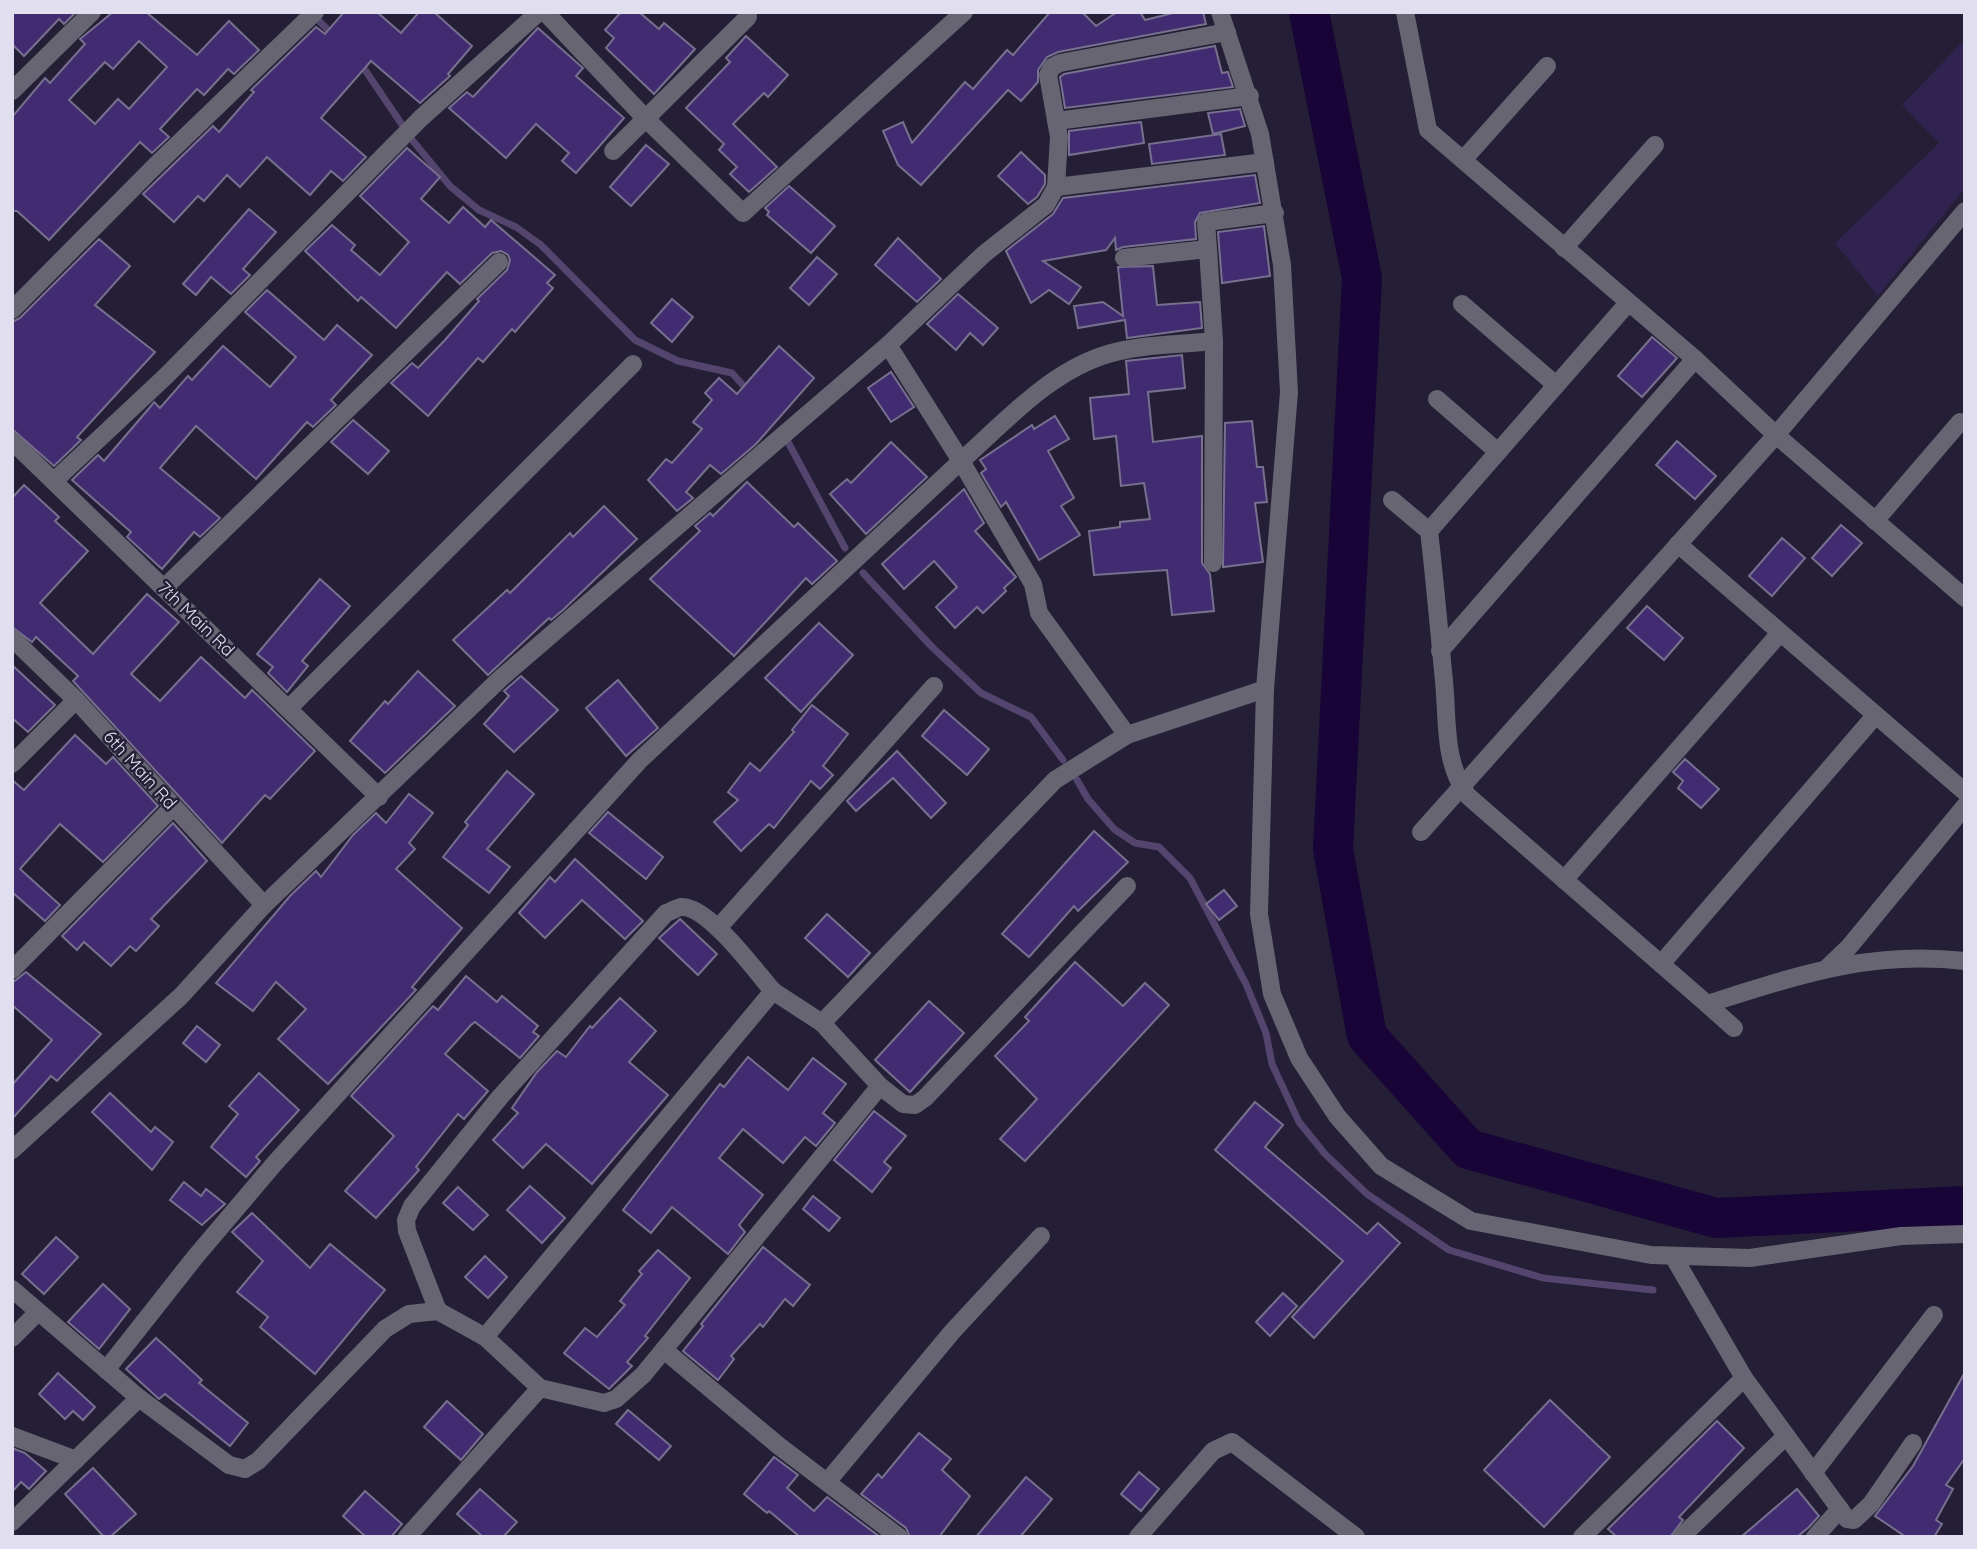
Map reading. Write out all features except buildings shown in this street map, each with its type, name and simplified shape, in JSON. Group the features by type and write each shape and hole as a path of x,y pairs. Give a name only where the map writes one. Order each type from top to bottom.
{"street":[{"path":"12,91 92,12"},
{"path":"12,310 152,169 315,12"},
{"path":"54,481 166,376 399,139 539,12"},
{"path":"545,12 646,119 743,213 964,12"},
{"path":"1220,12 1250,96 1275,213 1282,265 1289,392 1265,689 1264,812 1259,914 1272,994 1299,1058 1337,1116 1381,1166 1471,1221 1651,1255 1673,1256 1750,1258 1900,1236 1965,1234"},
{"path":"1405,12 1418,94 1428,130 1695,359 1776,435 1965,598"},
{"path":"613,151 748,16"},
{"path":"12,1150 181,996 264,905 501,678 888,345 984,254 1046,205 1056,187 1059,137 1048,75 1055,65 1227,32"},
{"path":"1463,160 1547,66"},
{"path":"1056,121 1250,96"},
{"path":"1564,248 1654,145"},
{"path":"1056,187 1265,162"},
{"path":"1420,832 1776,435 1965,211"},
{"path":"1213,562 1214,341 1206,222 1275,213"},
{"path":"1124,258 1208,250"},
{"path":"164,588 499,262"},
{"path":"1429,531 1628,303"},
{"path":"1462,304 1556,385"},
{"path":"106,1370 196,1256 275,1163 640,760 961,461 1051,383 1088,360 1125,350 1214,341"},
{"path":"888,345 961,461 1032,584 1039,613 1127,734"},
{"path":"1440,651 1695,359"},
{"path":"288,709 633,364"},
{"path":"1437,399 1498,452"},
{"path":"1875,521 1960,422"},
{"name":"7th Main Rd","path":"12,440 379,797"},
{"path":"1392,500 1429,531 1446,729 1452,764 1461,787 1734,1028"},
{"path":"1678,544 1874,717 1965,792"},
{"path":"1564,880 1780,633"},
{"name":"6th Main Rd","path":"12,638 76,700 264,905"},
{"path":"718,929 934,686"},
{"path":"822,1023 1055,780 1127,734 1265,689"},
{"path":"12,764 76,700"},
{"path":"1661,964 1874,717"},
{"path":"1828,967 1849,947 1965,806"},
{"path":"12,970 173,807"},
{"path":"438,1311 407,1231 406,1220 412,1206 500,1097 666,913 681,907 693,910 718,929 772,991 822,1023 880,1086 903,1104 915,1105 926,1098 1127,886"},
{"path":"1707,1004 1828,967 1920,956 1965,961"},
{"path":"485,1337 772,991"},
{"path":"12,1289 139,1398 229,1465 245,1469 258,1461 384,1329 409,1314 438,1311 485,1337 540,1388 604,1403 616,1399 630,1389 664,1350 880,1086"},
{"path":"827,1482 952,1332 1041,1236"},
{"path":"1673,1256 1744,1378 1847,1518 1854,1520 1863,1512 1913,1443"},
{"path":"12,1338 38,1312"},
{"path":"1814,1473 1934,1315"},
{"path":"664,1350 898,1537"},
{"path":"1582,1537 1744,1378"},
{"path":"407,1537 540,1388"},
{"path":"12,1522 139,1398"},
{"path":"12,1436 76,1460"},
{"path":"1681,1537 1786,1436"},
{"path":"1138,1537 1213,1451 1232,1442 1356,1537"},
{"path":"1815,1537 1840,1509"}],"shaded area":[{"path":"1965,39 1965,188 1878,296 1835,243 1939,143 1902,105"}],"waterway":[{"path":"1309,12 1362,278 1333,849 1367,1036 1468,1149 1716,1218 1965,1206"},
{"path":"312,14 333,35"},
{"path":"359,61 413,141 450,186 479,210 516,227 541,245 635,340 678,361 732,373 750,393"},
{"path":"788,442 845,548"},
{"path":"863,573 932,647 981,693 1031,717 1063,760"},
{"path":"1077,780 1088,799 1114,829 1135,843 1159,847 1190,878 1246,984 1266,1033 1272,1064 1299,1122 1325,1154 1367,1194 1449,1250 1543,1278 1653,1290"}]}
